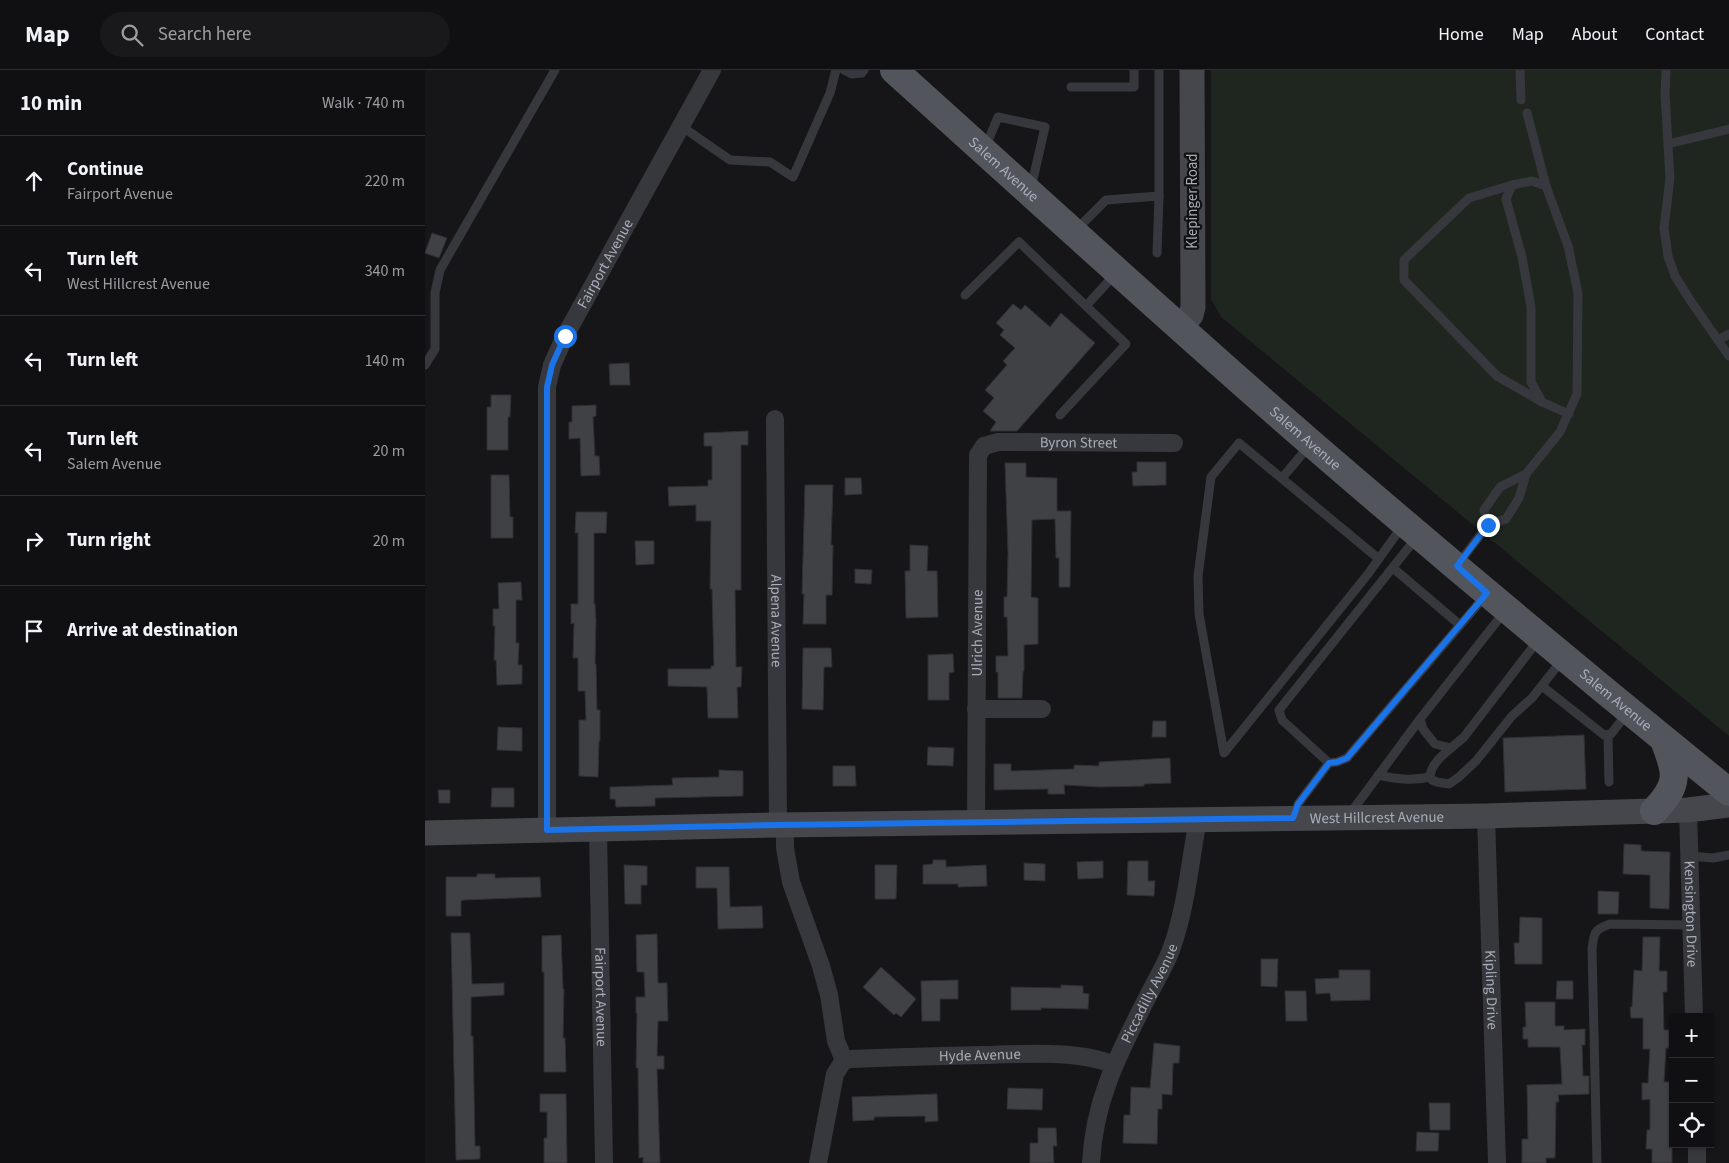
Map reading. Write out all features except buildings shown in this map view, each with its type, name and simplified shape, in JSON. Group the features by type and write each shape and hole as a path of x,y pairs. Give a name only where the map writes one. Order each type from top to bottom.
{"main road":[{"name":"Salem Avenue","path":"894,70 1180,328 1311,443 1564,658 1729,792"},
{"path":"1654,811 1667,797 1673,786 1674,773 1664,740"}],"street":[{"name":"Klepinger Road","path":"1180,328 1191,315 1193,307 1192,70"},
{"name":"Fairport Avenue","path":"547,830 546,495 548,378 565,336 710,71"},
{"name":"Alpena Avenue","path":"775,419 781,825 791,882 821,966 829,995 836,1041 845,1060"},
{"name":"Byron Street","path":"984,446 998,442 1174,443"},
{"name":"Ulrich Avenue","path":"976,823 977,461 978,454 984,446"},
{"path":"976,709 1042,709"},
{"name":"West Hillcrest Avenue","path":"425,833 781,825 1486,816 1688,810 1729,805"},
{"name":"Kensington Drive","path":"1688,810 1694,1013"},
{"name":"Kipling Drive","path":"1486,816 1497,1163"},
{"name":"Piccadilly Avenue","path":"1091,1163 1099,1109 1107,1081 1171,951 1182,912 1198,819"},
{"name":"Fairport Avenue","path":"598,829 604,1163"},
{"name":"Hyde Avenue","path":"845,1060 1041,1054 1096,1059 1114,1065"},
{"path":"819,1163 833,1081 835,1074 845,1060"},
{"path":"1697,1148 1697,1163"}],"lane":[{"path":"425,365 435,349 435,293 441,270 555,70"},
{"path":"681,126 730,160 770,162 793,177 830,93 836,70"},
{"path":"844,70 852,74 862,73 864,70"},
{"path":"1071,87 1134,87 1134,70"},
{"path":"1157,253 1159,70"},
{"path":"1520,70 1521,100"},
{"path":"1666,70 1665,94 1670,178 1664,228 1668,256 1675,276 1729,356"},
{"path":"1457,566 1488,525 1506,519 1519,498 1526,474 1560,432 1577,394 1578,293 1568,246 1546,186 1527,113"},
{"path":"984,150 998,117 1045,127 1030,193"},
{"path":"1668,144 1729,128"},
{"path":"1546,186 1532,181 1469,198 1404,260 1404,280 1497,376 1542,402 1569,414"},
{"path":"1512,185 1506,198 1522,257 1531,307 1531,382 1542,402"},
{"path":"1074,232 1106,200 1159,196"},
{"path":"965,295 1019,242 1126,344 1060,415"},
{"path":"1086,306 1117,271"},
{"path":"1718,340 1729,334"},
{"path":"1379,558 1239,443 1211,477 1198,576 1199,614 1224,753 1379,558 1412,528"},
{"path":"1281,478 1311,443"},
{"path":"1488,525 1484,510 1500,487 1526,474"},
{"path":"1329,763 1283,720 1279,710 1393,568 1412,528"},
{"path":"1393,568 1460,626"},
{"path":"1293,818 1298,804 1329,763 1347,758 1460,626 1497,601"},
{"path":"1347,817 1419,719 1497,601"},
{"path":"1430,777 1433,765 1463,737 1540,637"},
{"path":"1378,775 1415,780 1430,777 1437,782 1449,784 1475,761 1512,716 1532,698 1564,658"},
{"path":"1542,686 1601,733 1608,735"},
{"path":"1608,735 1611,734 1629,711"},
{"path":"1419,719 1423,730 1435,744 1451,748"},
{"path":"1608,735 1609,782"},
{"path":"1689,856 1713,858 1729,855"},
{"path":"1597,1163 1593,936 1598,928 1610,924 1692,925"}],"shaded area":[{"path":"1211,70 1729,70 1729,736 1221,317 1211,299"}],"route":[{"path":"565,336 552,365 547,387 547,830 1293,818 1298,804 1329,763 1347,758 1487,593 1457,566 1488,525"}]}
